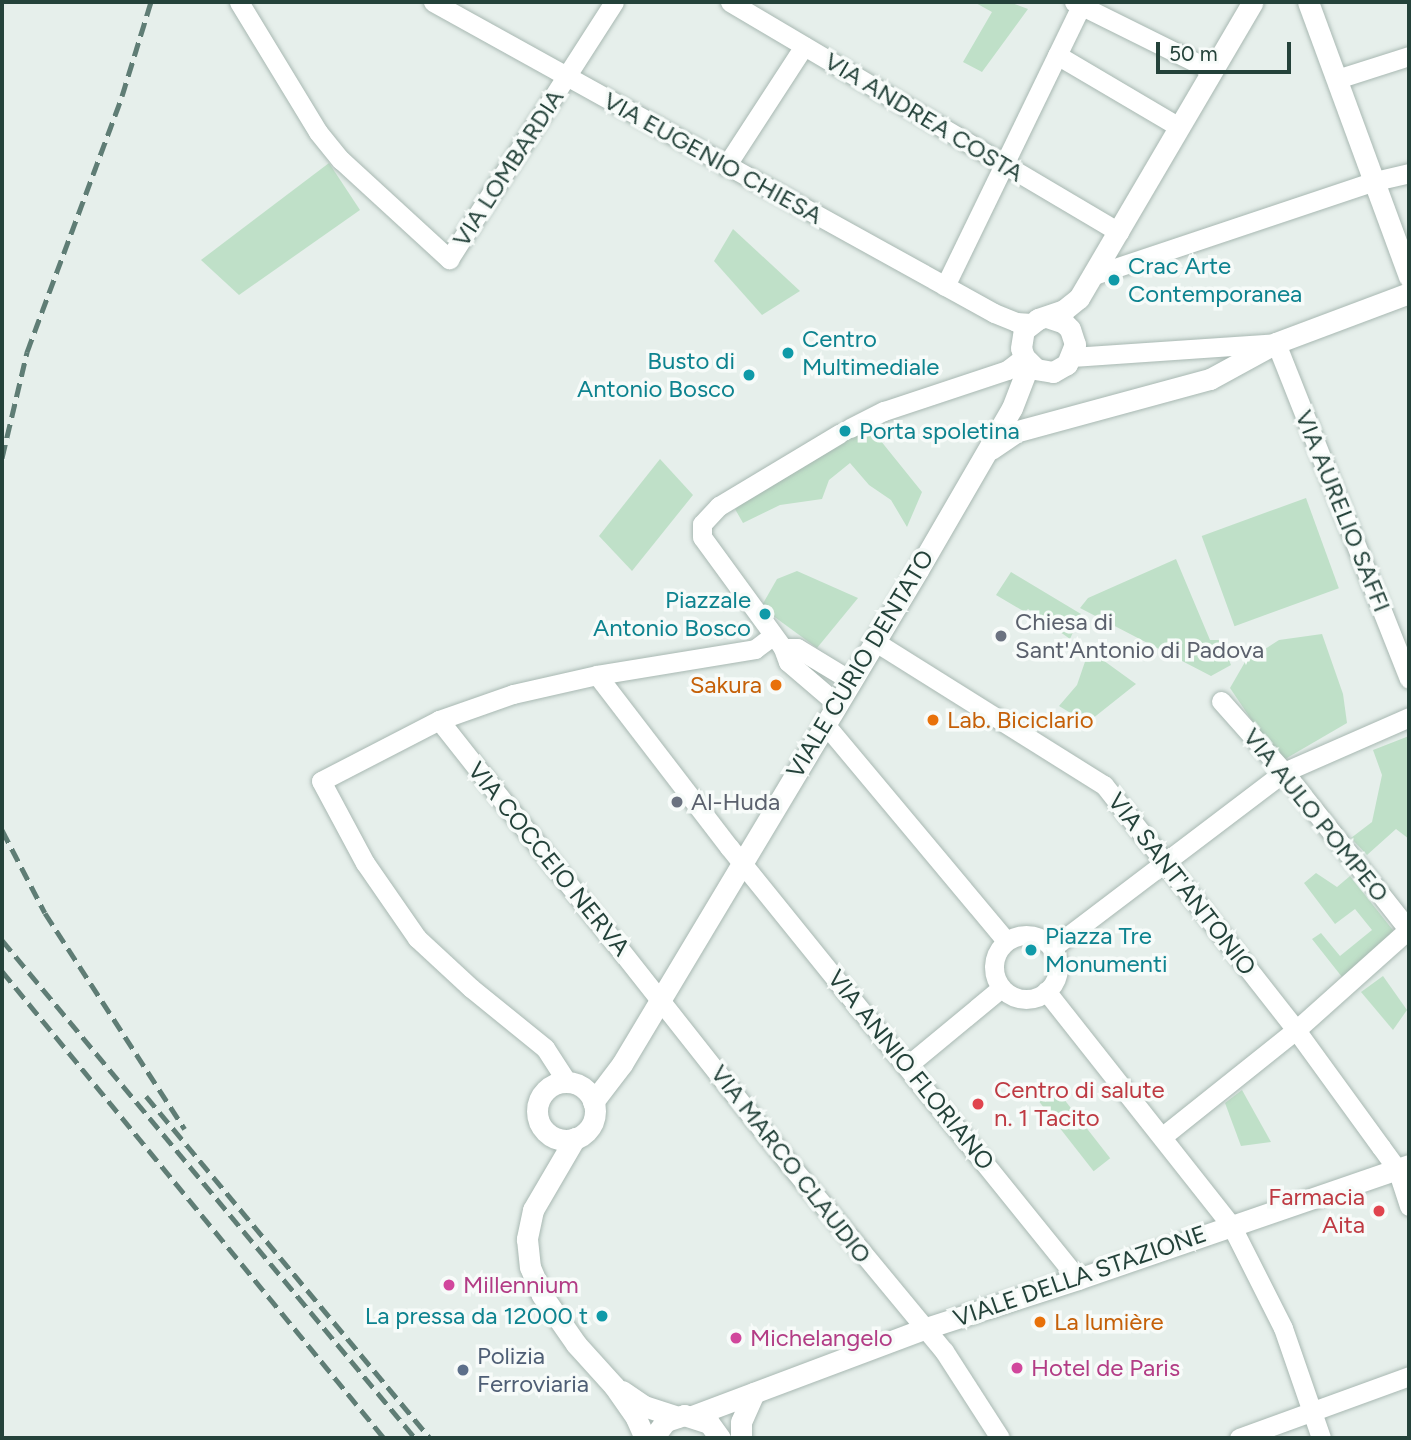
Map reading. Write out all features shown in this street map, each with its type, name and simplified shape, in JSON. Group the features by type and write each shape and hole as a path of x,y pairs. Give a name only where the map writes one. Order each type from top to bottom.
{"street":[{"name":"VIA LOMBARDIA","path":"239,2 318,132 341,160 449,259 566,77"},
{"name":"VIA EUGENIO CHIESA","path":"433,2 994,313 1016,322 1039,320"},
{"path":"566,77 614,2"},
{"name":"VIA ANDREA COSTA","path":"730,2 1119,232"},
{"path":"1030,360 1024,330 1039,320 1064,310 1079,298 1211,70 1254,2"},
{"path":"945,286 1057,55 1077,4 1211,70"},
{"path":"1308,4 1409,276"},
{"path":"726,166 804,46"},
{"path":"1057,55 1179,127"},
{"path":"1337,79 1409,56"},
{"path":"1094,275 1375,181 1409,173"},
{"path":"987,452 1018,431 1210,379 1276,343 1409,293"},
{"path":"836,703 788,662 777,642 702,537 702,524 719,506 845,431 895,407 1030,360 1061,369 1073,347 1079,298"},
{"name":"VIA EUGENIO CHIESA","path":"994,313 1030,360"},
{"path":"1039,320 1064,323 1073,347"},
{"path":"1073,347 1276,343"},
{"name":"VIA AURELIO SAFFI","path":"1276,343 1409,679"},
{"name":"VIALE CURIO DENTATO","path":"614,1386 576,1344 542,1295 530,1267 527,1239 533,1210 575,1138 589,1128 595,1111 593,1102 622,1064 987,452 1012,408 1030,360"},
{"name":"VIA SANT'ANTONIO","path":"874,641 1104,785 1403,1167 1409,1206"},
{"path":"593,1102 573,1084 545,1048 471,988 417,938 365,863 321,781 439,720 513,694 597,675 755,649 777,642 797,648 850,680"},
{"name":"VIA ANNIO FLORIANO","path":"597,675 741,862 908,1065 1078,1279"},
{"name":"VIA AULO POMPEO","path":"1222,701 1284,772 1409,930"},
{"path":"1052,948 1284,772 1409,717"},
{"name":"VIA COCCEIO NERVA","path":"439,720 660,998"},
{"path":"824,723 1006,941"},
{"path":"1163,1136 1296,1030 1409,930"},
{"path":"1015,936 1036,936 1052,948 1058,969 1056,979 1046,992 1031,999 1020,999 1001,988 993,968 999,948 1006,941 1015,936"},
{"path":"908,1065 1001,988"},
{"path":"1046,992 1231,1225 1283,1328 1321,1438"},
{"name":"VIA MARCO CLAUDIO","path":"660,998 923,1329 944,1351 1000,1438"},
{"path":"548,1188 549,1154 544,1130 537,1116 539,1100 547,1089 573,1084 622,1064"},
{"path":"544,1130 564,1140 575,1138"},
{"name":"VIALE DELLA STAZIONE","path":"684,1416 754,1394 923,1329 1078,1279 1403,1167"},
{"path":"1239,1438 1409,1377"},
{"path":"614,1386 644,1406 709,1423 720,1438"},
{"path":"614,1386 636,1418 645,1438"},
{"path":"741,1438 741,1422 754,1394"},
{"path":"653,1438 658,1429 684,1416"}],"green space":[{"path":"974,2 1009,2 1028,9 982,72 963,62 992,12"},
{"path":"329,163 360,210 239,295 201,260"},
{"path":"733,229 800,291 762,315 714,261"},
{"path":"868,425 922,492 907,527 891,500 869,485 850,463 829,480 822,499 780,505 743,523 735,509 807,458"},
{"path":"660,459 693,495 632,571 599,536"},
{"path":"1306,498 1339,588 1235,626 1202,536"},
{"path":"1176,559 1210,640 1221,640 1231,665 1211,676 1080,608 1088,598"},
{"path":"797,571 858,598 817,648 761,607 777,579"},
{"path":"1011,572 1081,614 1070,639 1028,609 1025,612 996,595"},
{"path":"1322,634 1343,694 1347,723 1280,762 1230,688 1245,662 1279,640"},
{"path":"1089,650 1136,684 1087,723 1059,706 1077,685"},
{"path":"1409,736 1409,839 1396,829 1367,855 1351,838 1372,822 1382,775 1373,750"},
{"path":"1316,873 1337,887 1350,876 1396,934 1342,977 1312,939 1321,933 1340,956 1372,930 1355,909 1335,924 1304,883"},
{"path":"1383,976 1407,1010 1393,1030 1361,992"},
{"path":"1056,1089 1110,1158 1094,1171 1039,1102"},
{"path":"1242,1090 1271,1142 1241,1146 1225,1103"}],"railway":[{"path":"2,458 27,352 122,96 151,2"},
{"path":"2,830 45,913 185,1129"},
{"path":"2,940 415,1438"},
{"path":"2,971 384,1438"},
{"path":"146,1096 430,1438"}],"place":[{"name":"Crac Arte Contemporanea","path":"1114,280"},
{"name":"Centro Multimediale","path":"788,353"},
{"name":"Busto di Antonio Bosco","path":"749,375"},
{"name":"Porta spoletina","path":"845,431"},
{"name":"Piazzale Antonio Bosco","path":"765,614"},
{"name":"Chiesa di Sant'Antonio di Padova","path":"1001,636"},
{"name":"Sakura","path":"776,685"},
{"name":"Lab. Biciclario","path":"933,720"},
{"name":"Al-Huda","path":"677,802"},
{"name":"Piazza Tre Monumenti","path":"1031,950"},
{"name":"Centro di salute n. 1 Tacito","path":"978,1104"},
{"name":"Farmacia Aita","path":"1379,1211"},
{"name":"Millennium","path":"449,1285"},
{"name":"La pressa da 12000 t","path":"602,1316"},
{"name":"La lumière","path":"1040,1322"},
{"name":"Michelangelo","path":"736,1338"},
{"name":"Hotel de Paris","path":"1017,1368"},
{"name":"Polizia Ferroviaria","path":"463,1370"}]}
